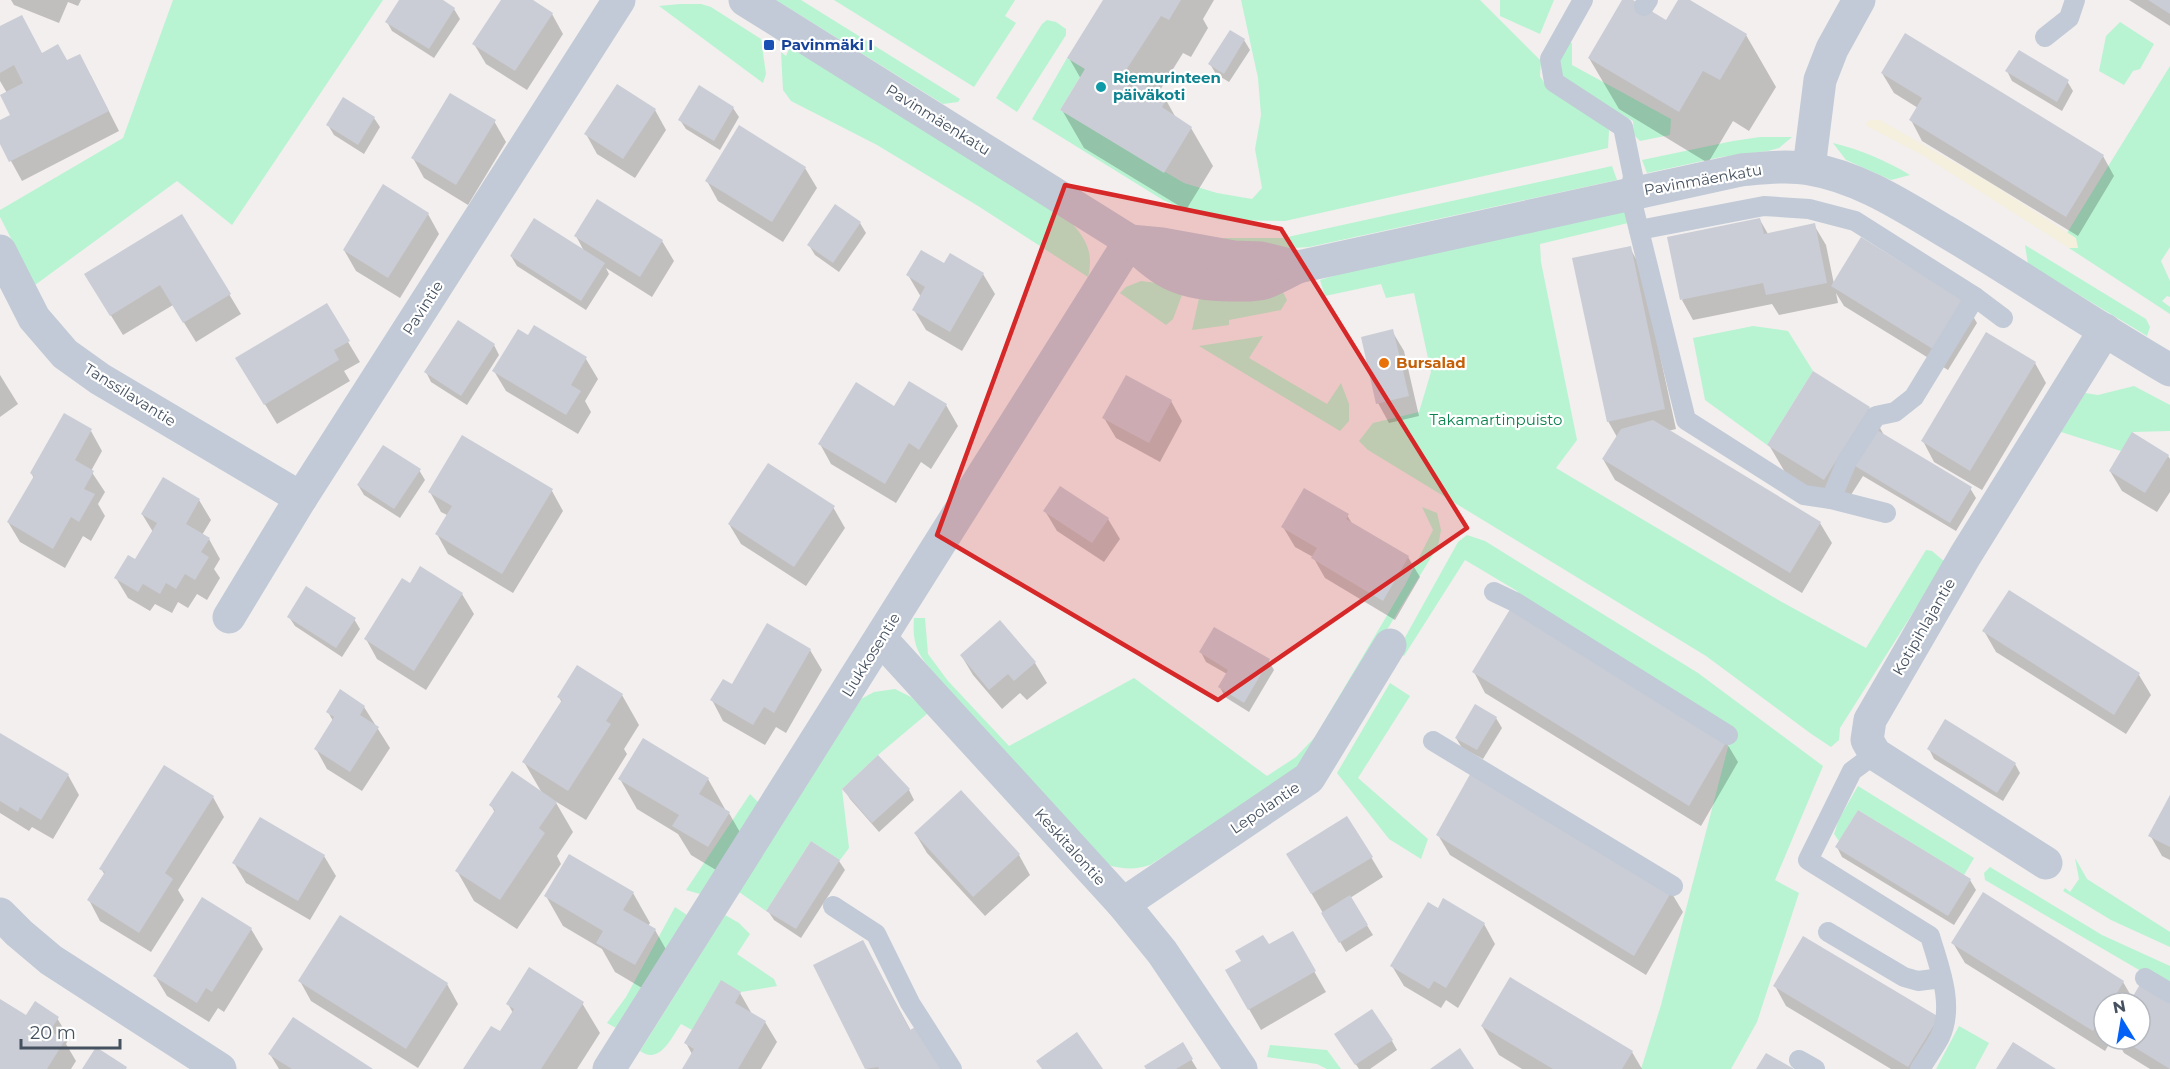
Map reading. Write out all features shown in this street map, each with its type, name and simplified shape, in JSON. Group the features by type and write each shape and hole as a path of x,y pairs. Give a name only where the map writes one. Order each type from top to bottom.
{"street":[{"name":"Pavintie","path":"229,617 301,498 619,0"},
{"name":"Pavinmäenkatu","path":"745,0 1130,241 1151,262 1173,275 1194,282 1219,285 1264,283 1298,267 1741,170 1777,167 1809,168 1859,184 1892,200 2004,266 2170,370"},
{"path":"1809,168 1820,80 1832,49 1859,0"},
{"name":"Liukkosentie","path":"609,1069 1130,241"},
{"name":"Tanssilavantie","path":"0,251 34,318 65,354 100,379 301,498"},
{"name":"Kotipihlajantie","path":"1875,754 1867,740 1870,720 1965,556 2105,330"},
{"name":"Keskitalontie","path":"881,639 1123,904 1162,952 1241,1069"},
{"name":"Lepolantie","path":"1123,904 1309,778 1390,645"},
{"path":"1875,754 2046,863"},
{"path":"0,914 51,960 220,1069"}],"lane":[{"path":"1583,0 1550,59 1554,82 1623,128 1633,176 1630,194 1686,420 1804,495 1831,499 1886,513"},
{"path":"2045,37 2069,18 2075,0"},
{"path":"1639,230 1764,206 1809,209 1855,220 1975,297 2003,318"},
{"path":"1831,499 1847,461 1876,416 1895,412 1914,398 1975,297"},
{"path":"1494,592 1515,602 1728,735"},
{"path":"1434,741 1673,886"},
{"path":"1875,754 1852,771 1808,860 1930,936 1942,978 1947,1014 1941,1036 1920,1069"},
{"path":"833,906 876,934 910,1003 952,1069"},
{"path":"1828,932 1904,977 1918,981 1942,978"},
{"path":"2145,978 2170,993"}],"highlighted area":[{"path":"1065,185 1281,229 1467,528 1218,700 937,535"}],"green space":[{"path":"173,0 383,0 232,225 177,181 35,285 0,217 0,210 123,138"},
{"path":"776,0 801,0 960,99 958,102 943,104"},
{"path":"834,0 1015,0 1005,16 1016,23 974,87"},
{"path":"1241,0 1480,0 1541,61 1540,76 1546,86 1591,114 1609,130 1608,148 1285,221 1220,220 1163,200 1032,119 1067,58 1085,69 1060,110 1184,183 1217,193 1252,199 1262,188 1255,149 1261,115 1258,78"},
{"path":"1500,0 1554,0 1540,34 1500,16"},
{"path":"701,4 711,7 761,39 766,74 763,83 659,6"},
{"path":"1047,20 1056,22 1066,29 1066,35 1017,112 996,98 1042,24"},
{"path":"2120,22 2154,44 2140,69 2133,71 2124,85 2099,71 2106,36"},
{"path":"1567,41 1572,43 1572,65 1671,119 1670,135 1640,141 1634,135 1633,121 1571,85 1560,75 1560,49"},
{"path":"791,45 1070,221 1087,246 1090,260 1088,277 978,206 877,145 791,101 783,90 781,52 786,56"},
{"path":"2170,66 2170,247 2161,261 2170,281 2170,297 2167,296 2162,301 2170,307 2170,314 2069,248 2077,248 2067,233"},
{"path":"1760,137 1792,137 1779,148 1768,151 1721,157 1647,173 1642,160 1733,141"},
{"path":"1833,143 1873,156 1910,175 1891,180 1846,160"},
{"path":"1612,166 1617,180 1309,247 1276,249 1218,240 1224,238 1283,238"},
{"name":"Takamartinpuisto","path":"1626,210 1628,223 1540,244 1541,262 1577,440 1556,468 1780,601 1866,648 1926,550 1932,551 1945,562 1840,728 1839,740 1831,747 1706,656 1368,450 1359,441 1373,423 1419,412 1431,372 1414,293 1386,298 1381,284 1325,296 1320,280 1349,271"},
{"path":"2025,245 2146,319 2150,327 2147,336 2028,264"},
{"path":"1141,281 1157,283 1182,295 1173,319 1166,325 1120,293 1126,287"},
{"path":"1282,290 1287,300 1281,310 1229,320 1229,325 1192,330 1200,294"},
{"path":"1753,326 1788,331 1813,371 1767,445 1705,400 1693,338"},
{"path":"1263,336 1249,358 1327,404 1341,383 1349,404 1349,421 1340,431 1199,346"},
{"path":"2134,386 2170,405 2170,431 2133,432 2121,451 2061,432 2085,393 2098,395"},
{"path":"1422,507 1437,513 1441,530 1438,546 1313,751 1292,774 1145,867 1129,868 1108,865 933,672 919,654 915,641 914,618 925,618 928,654 948,681 1009,746 1134,678 1267,776 1296,757 1315,737 1405,585 1433,530"},
{"path":"1467,535 1485,541 1698,673 1823,766 1775,880 1799,893 1757,1022 1731,1069 1641,1069 1661,1005 1733,728 1520,598 1517,591 1465,560 1404,656 1398,650 1458,542"},
{"path":"1390,683 1410,696 1358,778 1428,839 1421,859 1389,839 1337,773"},
{"path":"895,689 911,697 928,713 842,789 849,848 840,860 811,841 766,911 739,892 861,699 874,692"},
{"path":"1858,786 1974,858 1964,875 1858,810 1839,841 1834,834 1839,819"},
{"path":"750,794 759,803 700,894 686,890"},
{"path":"2075,858 2087,879 2170,932 2170,947 2111,920 2063,891 2065,888 2070,892 2079,879"},
{"path":"1990,867 2102,935 2170,966 2170,988 1985,880 1984,873"},
{"path":"675,907 687,915 616,1028 607,1023 626,997"},
{"path":"725,915 739,923 750,934 737,954 774,979 777,986 741,992 721,981 692,1030 681,1024 659,1052 653,1055 640,1051"},
{"path":"1959,1026 1989,1043 1975,1069 1936,1069"},
{"path":"1270,1045 1327,1050 1341,1069 1327,1069 1317,1064 1267,1057"}],"sand":[{"path":"1869,120 1880,120 1987,181 2076,238 2078,248 2069,248 1922,155 1865,125"}],"building":[{"path":"399,0 443,0 455,8 429,49 385,22"},
{"path":"501,0 533,0 553,13 515,71 472,44"},
{"name":"Riemurinteen päiväkoti","path":"1103,0 1181,0 1169,20 1161,16 1119,81 1131,88 1136,80 1167,99 1162,107 1192,127 1164,173 1060,110 1085,69 1067,58"},
{"path":"1622,0 1633,0 1666,20 1678,0 1690,0 1747,34 1720,80 1703,71 1679,112 1588,58"},
{"path":"2148,0 2170,0 2170,14"},
{"path":"22,15 42,53 58,44 67,60 80,54 109,111 9,162 0,144 0,120 10,115 0,95 23,83 14,65 0,73 0,26"},
{"path":"1230,30 1245,39 1224,74 1208,64"},
{"path":"1905,33 2104,155 2066,217 1909,120 1922,98 1881,73"},
{"path":"2019,50 2069,80 2057,102 2005,71"},
{"path":"617,84 656,109 623,159 584,134"},
{"path":"699,85 734,107 714,141 678,120"},
{"path":"450,93 496,120 456,185 411,158"},
{"path":"343,97 375,117 358,145 326,125"},
{"path":"739,125 806,167 772,222 705,181"},
{"path":"383,184 429,213 388,278 343,250"},
{"path":"597,199 663,240 640,277 574,236"},
{"path":"835,204 861,222 833,263 807,245"},
{"path":"182,214 231,294 183,323 160,285 110,316 84,274"},
{"path":"534,218 605,263 581,301 510,256"},
{"path":"1760,218 1764,234 1815,223 1827,283 1766,295 1763,283 1680,300 1667,237"},
{"path":"1861,237 1966,302 1936,351 1831,286"},
{"path":"1631,246 1665,409 1607,422 1572,258"},
{"path":"921,250 944,263 950,253 984,273 950,332 912,310 925,287 906,275"},
{"path":"327,303 350,341 334,350 339,360 264,405 235,358"},
{"path":"458,320 495,344 461,396 424,372"},
{"path":"534,325 587,357 571,385 581,391 566,415 492,371 518,329 528,335"},
{"name":"Bursalad","path":"1393,329 1409,396 1376,404 1361,337"},
{"path":"1986,332 2036,362 1970,471 1921,441"},
{"path":"1813,371 1870,407 1824,480 1767,445"},
{"path":"1126,375 1172,400 1149,443 1102,418"},
{"path":"909,381 947,404 919,450 909,443 885,484 818,444 856,382 894,406"},
{"path":"64,413 92,429 75,460 94,471 84,489 95,494 79,522 71,517 53,549 7,522 34,476 30,473"},
{"path":"1653,420 1821,522 1790,573 1602,459 1621,429"},
{"path":"1877,430 1972,487 1950,523 1855,466"},
{"path":"2132,432 2169,455 2145,493 2109,471"},
{"path":"462,435 553,489 502,574 435,534 452,506 428,492"},
{"path":"383,445 421,469 394,509 357,485"},
{"path":"768,463 835,506 794,567 728,524"},
{"path":"163,477 200,499 186,524 210,538 201,552 209,557 195,580 185,574 176,589 166,583 160,594 143,584 138,592 114,578 128,555 135,559 157,523 141,514"},
{"path":"1060,486 1109,518 1092,543 1043,511"},
{"path":"1304,488 1349,514 1346,519 1409,556 1383,601 1311,558 1317,548 1281,527"},
{"path":"420,566 463,593 414,671 364,639 402,578 410,583"},
{"path":"306,586 356,618 336,648 287,617"},
{"path":"2009,590 2140,673 2114,715 1982,631"},
{"path":"1512,606 1727,741 1689,806 1472,672"},
{"path":"1000,620 1036,662 1014,681 1008,674 989,690 960,655"},
{"path":"767,623 811,649 774,713 764,707 753,725 710,700 723,679 732,684"},
{"path":"1214,627 1270,659 1244,703 1218,687 1228,670 1199,652"},
{"path":"577,665 623,694 606,721 611,724 568,791 522,762 562,700 557,697"},
{"path":"340,689 365,706 360,715 379,727 350,772 314,749 334,717 326,712"},
{"path":"1475,704 1497,717 1477,750 1455,738"},
{"path":"1945,719 2016,763 1997,793 1927,749"},
{"path":"0,733 69,774 41,820 20,807 18,812 0,801"},
{"path":"643,738 709,778 699,794 730,812 708,847 672,826 679,815 618,779"},
{"path":"878,755 910,789 872,823 842,789"},
{"path":"164,765 214,796 165,873 173,879 139,933 87,900 105,872 99,869"},
{"path":"1473,769 1672,891 1634,956 1436,835"},
{"path":"512,771 557,802 539,828 545,833 500,900 455,871 495,810 489,805"},
{"path":"961,790 1020,854 973,897 914,833"},
{"path":"2170,795 2170,847 2148,836"},
{"path":"1858,810 1971,879 1948,916 1835,847"},
{"path":"1347,816 1373,857 1311,894 1286,854"},
{"path":"260,817 325,855 298,901 232,863"},
{"path":"811,841 840,860 796,929 766,911"},
{"path":"569,854 634,892 623,910 656,929 635,965 596,943 603,931 544,896"},
{"path":"1983,892 2124,981 2118,991 2092,991 2092,1030 1951,943"},
{"path":"1350,895 1368,925 1339,943 1321,913"},
{"path":"202,897 252,928 212,992 206,988 197,1003 153,976"},
{"path":"1443,898 1485,923 1446,988 1434,981 1429,989 1390,966 1428,902 1438,908"},
{"path":"340,915 448,983 406,1049 298,981"},
{"path":"1293,931 1316,971 1248,1010 1225,970 1241,961 1235,951 1263,935 1269,944"},
{"path":"1803,936 1939,1017 1908,1067 1773,986"},
{"path":"863,940 910,1030 919,1025 942,1069 879,1069 878,1067 865,1069 813,965"},
{"path":"529,967 584,1002 541,1069 463,1069 491,1026 500,1031 514,1009 506,1004"},
{"path":"1510,977 1633,1051 1622,1069 1553,1069 1481,1026"},
{"path":"721,980 741,992 735,1003 766,1021 738,1069 682,1069 694,1049 684,1043"},
{"path":"2142,981 2170,999 2170,1069 2141,1051 2152,1051 2152,991 2136,991"},
{"path":"0,999 26,1015 35,1001 59,1017 50,1031 65,1040 47,1069 0,1069"},
{"path":"1372,1009 1393,1040 1355,1065 1334,1034"},
{"path":"293,1017 373,1069 292,1069 268,1054"},
{"path":"1077,1032 1103,1069 1042,1069 1036,1061"},
{"path":"1183,1042 1193,1059 1176,1069 1146,1069 1144,1066"},
{"path":"2013,1042 2056,1069 1996,1069"},
{"path":"96,1047 127,1067 126,1069 82,1069"},
{"path":"1460,1048 1474,1069 1430,1069"},
{"path":"1766,1053 1794,1069 1756,1069"}],"place":[{"name":"Pavinmäki I","path":"769,45"},
{"name":"Riemurinteen päiväkoti","path":"1101,87"},
{"name":"Bursalad","path":"1384,363"}]}
